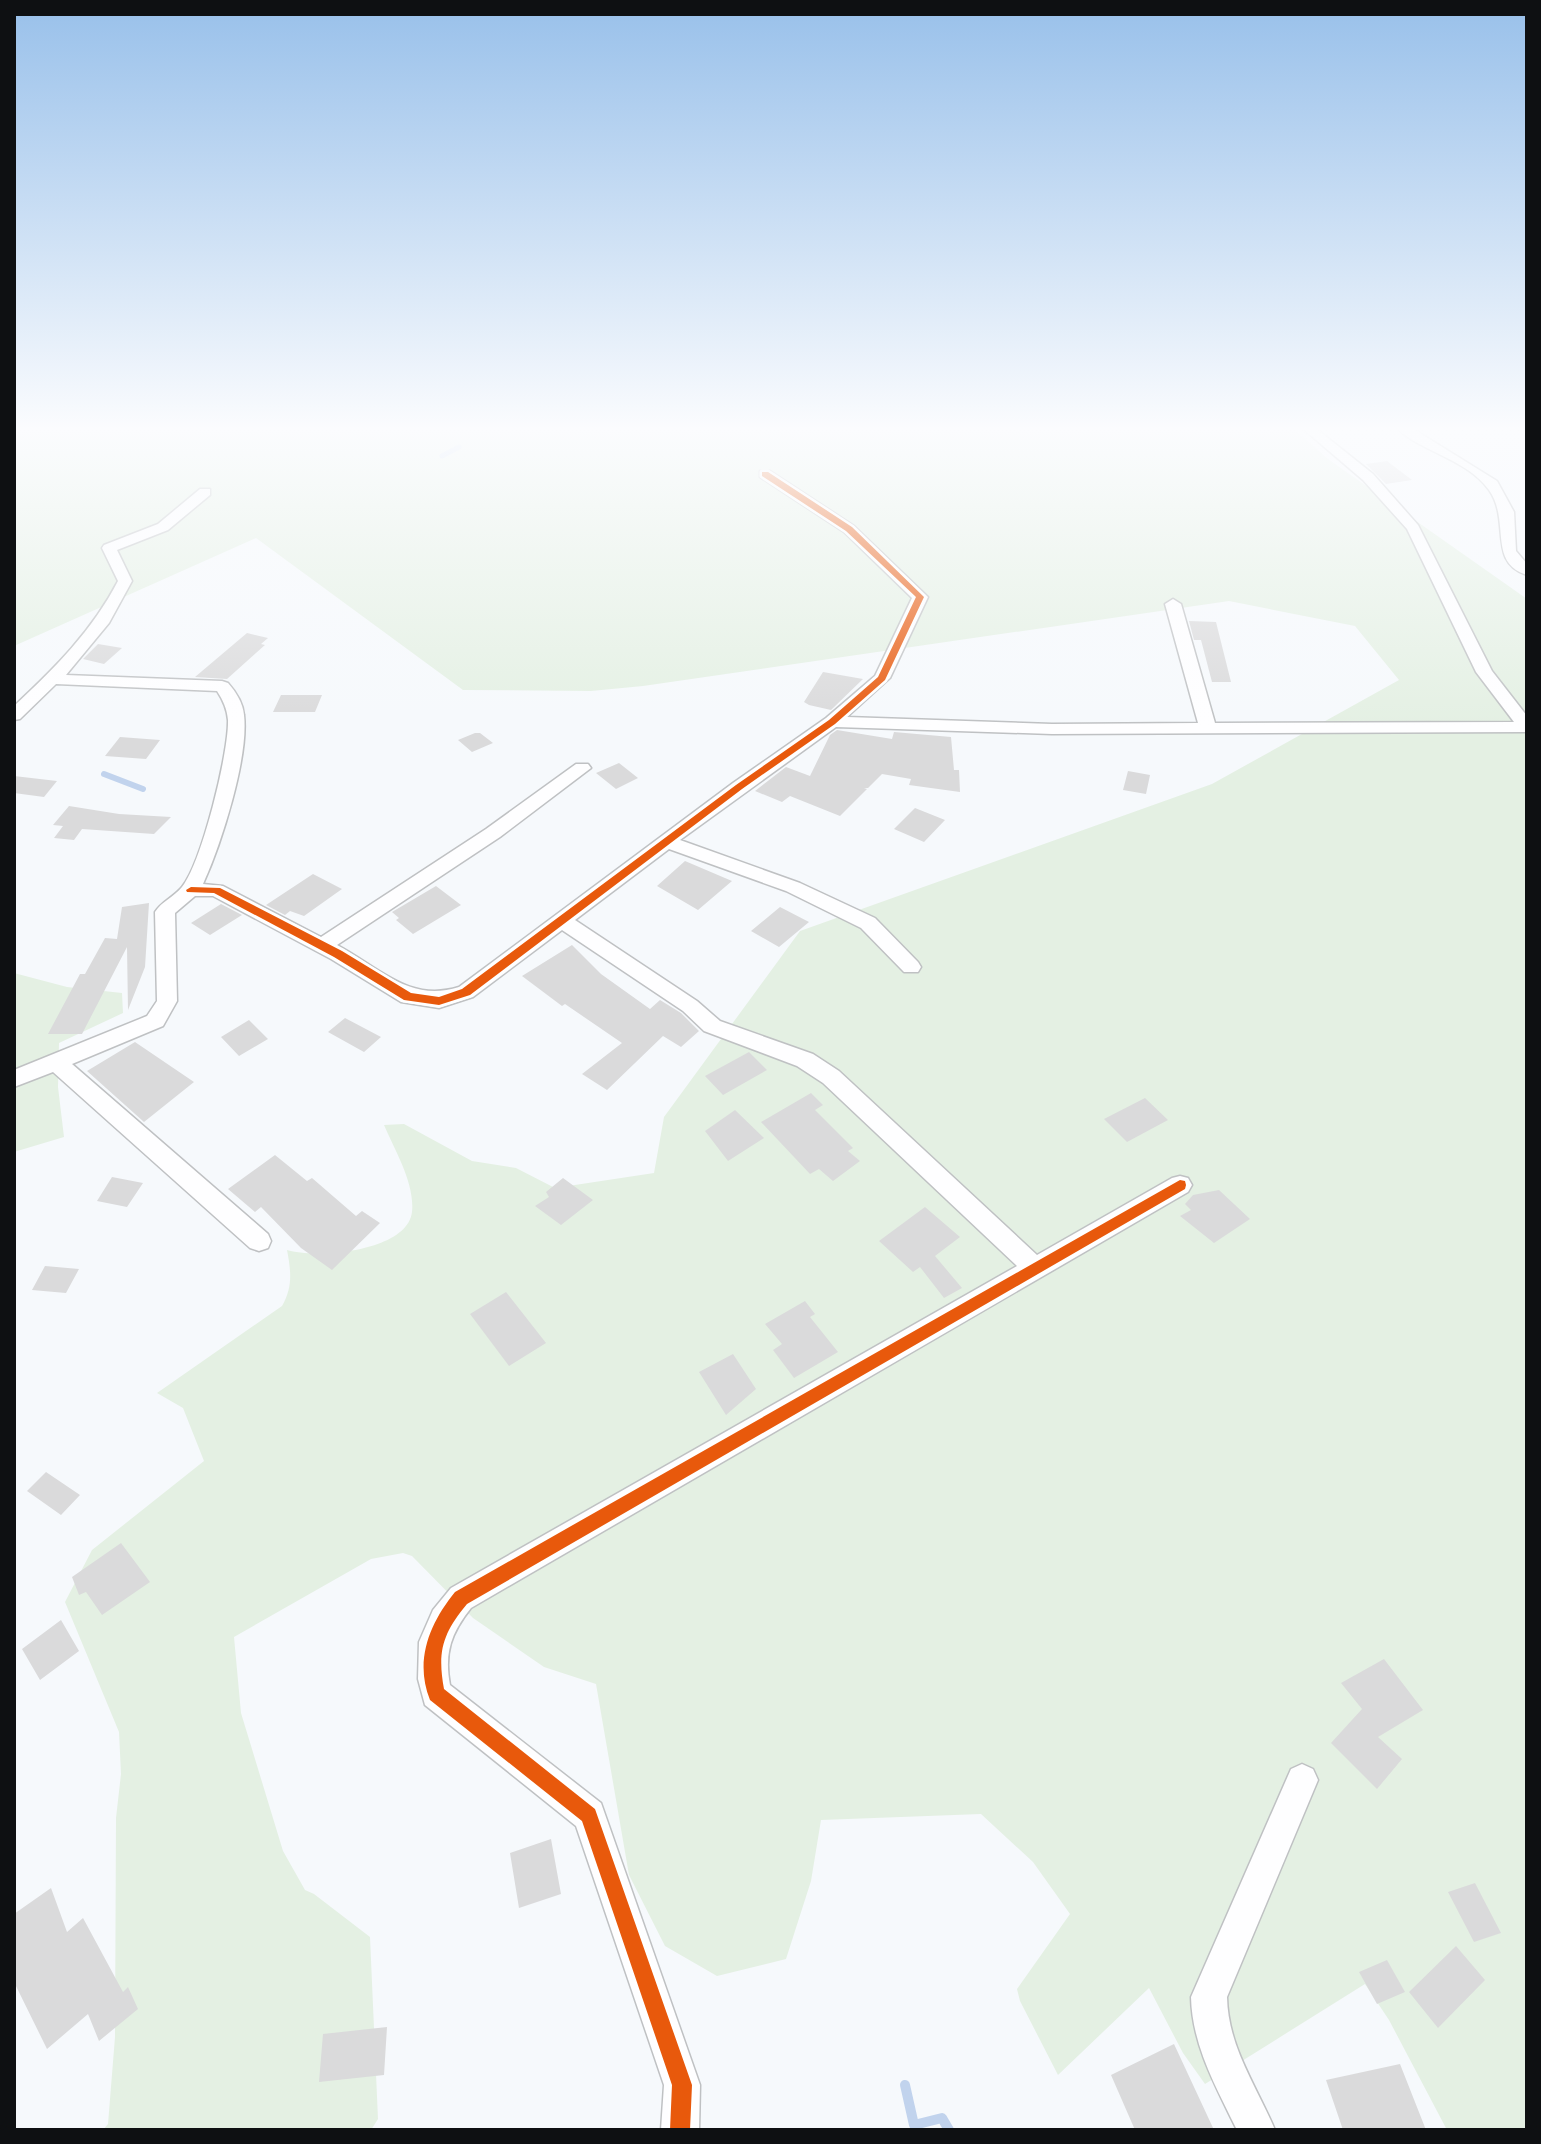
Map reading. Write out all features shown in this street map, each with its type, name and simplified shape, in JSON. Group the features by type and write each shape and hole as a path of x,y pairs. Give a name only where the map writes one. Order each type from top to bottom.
{"street":[{"path":"14,715 79,653 112,611 125,581 109,548 163,527"},
{"path":"191,890 216,890 408,997 439,1001 466,992 832,722 882,678 920,597 846,527"},
{"path":"1412,527 1484,672 1527,727"},
{"path":"1509,527 1507,553 1514,563 1527,571"},
{"path":"1173,604 1208,730"},
{"path":"14,1079 155,1021 160,1015 167,1001 165,912 191,890 228,774 237,723 232,699 222,686 52,679"},
{"path":"832,722 1208,730 1527,727"},
{"path":"321,946 493,833 582,768"},
{"path":"667,842 793,887 868,923 911,967"},
{"path":"563,921 690,1006 712,1026 805,1060 831,1077 1035,1268"},
{"path":"57,1063 259,1241"},
{"path":"680,2130 682,2085 589,1815 436,1694 431,1668 433,1641 445,1616 461,1598 1180,1185"},
{"path":"1256,2130 1215,2038 1208,2014 1209,1997 1302,1780"}],"shaded area":[{"path":"14,527 1425,527 1527,599 1527,2130 1447,2130 1389,2020 1365,1984 1205,2084 1183,2053 1149,1988 1058,2075 1020,2001 1017,1989 1070,1914 1033,1862 981,1814 821,1820 811,1881 786,1959 717,1976 665,1946 629,1875 596,1684 544,1667 473,1618 412,1556 403,1553 371,1559 234,1637 241,1713 283,1851 305,1890 370,1937 378,2119 371,2130 103,2130 108,2124 115,2037 116,1818 121,1774 119,1732 65,1602 92,1550 204,1461 183,1408 157,1393 282,1306 290,1279 287,1250 318,1253 358,1249 394,1236 406,1225 412,1212 410,1190 384,1125 404,1124 472,1161 516,1168 555,1188 654,1173 664,1117 800,931 1212,784 1399,680 1355,626 1229,601 643,686 591,691 463,690 256,538 14,646"},
{"path":"14,973 67,987 122,993 123,1013 59,1043 58,1087 64,1137 14,1152"}],"building":[{"path":"1189,621 1216,622 1231,682 1212,682 1201,640 1194,640"},
{"path":"247,633 268,638 261,644 265,645 227,679 195,677"},
{"path":"98,644 122,648 104,664 83,659"},
{"path":"823,672 863,679 831,710 804,702"},
{"path":"281,695 322,695 315,712 273,712"},
{"path":"837,730 892,739 894,732 951,737 954,770 959,770 960,792 909,785 911,779 882,774 868,788 864,788 867,789 840,816 790,796 782,802 755,791 786,767 810,776 830,735"},
{"path":"480,733 493,743 472,752 458,740"},
{"path":"120,737 160,740 146,759 105,756"},
{"path":"619,763 638,778 616,789 596,773"},
{"path":"1128,771 1150,775 1146,794 1123,790"},
{"path":"14,776 57,781 44,797 14,793"},
{"path":"69,806 119,814 171,817 154,834 82,829 74,840 54,838 63,826 53,825"},
{"path":"915,808 945,820 924,842 894,829"},
{"path":"685,861 732,881 698,910 657,886"},
{"path":"313,874 342,889 304,916 290,911 285,915 266,905"},
{"path":"436,886 461,905 413,934 396,920 399,918 392,912"},
{"path":"149,903 145,967 128,1010 127,947 82,1034 48,1034 80,974 85,974 105,938 117,939 122,907"},
{"path":"221,904 242,915 210,935 191,923"},
{"path":"780,907 809,922 779,947 751,931"},
{"path":"572,945 601,974 650,1009 660,1000 681,1013 699,1031 681,1047 663,1036 607,1090 582,1074 622,1043 565,1004 562,1006 522,976"},
{"path":"345,1018 381,1037 364,1052 328,1032"},
{"path":"249,1020 268,1039 239,1056 221,1037"},
{"path":"135,1042 194,1082 144,1122 87,1071"},
{"path":"749,1052 767,1070 723,1095 705,1076"},
{"path":"811,1093 823,1105 815,1110 853,1148 848,1151 860,1161 833,1181 819,1169 810,1174 761,1122"},
{"path":"1145,1098 1168,1120 1127,1142 1104,1119"},
{"path":"735,1110 764,1138 728,1161 705,1131"},
{"path":"275,1155 307,1181 312,1178 356,1216 362,1211 380,1223 332,1270 301,1248 261,1207 255,1212 228,1189"},
{"path":"112,1177 143,1183 127,1207 97,1201"},
{"path":"563,1178 593,1200 561,1225 535,1206 549,1197 546,1192"},
{"path":"1219,1190 1250,1219 1214,1243 1180,1216 1191,1210 1185,1204 1193,1195"},
{"path":"925,1207 960,1237 935,1256 962,1288 944,1298 920,1267 913,1272 879,1241"},
{"path":"45,1266 79,1269 66,1293 32,1290"},
{"path":"506,1292 546,1343 509,1366 470,1314"},
{"path":"805,1301 815,1314 810,1317 838,1352 794,1378 773,1350 782,1344 765,1324"},
{"path":"733,1354 756,1389 726,1415 699,1372"},
{"path":"46,1472 80,1495 61,1515 27,1491"},
{"path":"121,1543 150,1582 102,1615 86,1592 79,1595 72,1577"},
{"path":"61,1620 79,1651 40,1680 22,1649"},
{"path":"1384,1659 1423,1710 1378,1737 1402,1759 1377,1789 1331,1743 1362,1709 1341,1683"},
{"path":"551,1839 561,1894 519,1908 510,1853"},
{"path":"1475,1883 1501,1933 1474,1942 1448,1892"},
{"path":"51,1888 67,1932 83,1918 123,1992 128,1987 138,2009 99,2041 88,2014 47,2049 14,1982 14,1914"},
{"path":"1456,1946 1485,1980 1438,2028 1409,1992"},
{"path":"1387,1960 1405,1992 1377,2004 1359,1972"},
{"path":"387,2027 384,2075 319,2082 323,2034"},
{"path":"1174,2044 1214,2130 1135,2130 1111,2075"},
{"path":"1400,2064 1426,2130 1343,2130 1326,2080"}],"waterway":[{"path":"104,774 143,789"},
{"path":"905,2085 914,2125 942,2118 949,2130"}],"cycle path":[{"path":"191,890 216,890 338,954 408,997 439,1001 466,992 739,787 832,722 882,678 920,597 846,527"},
{"path":"680,2130 682,2085 589,1815 436,1694 432,1653 438,1632 461,1598 1180,1185"}]}
